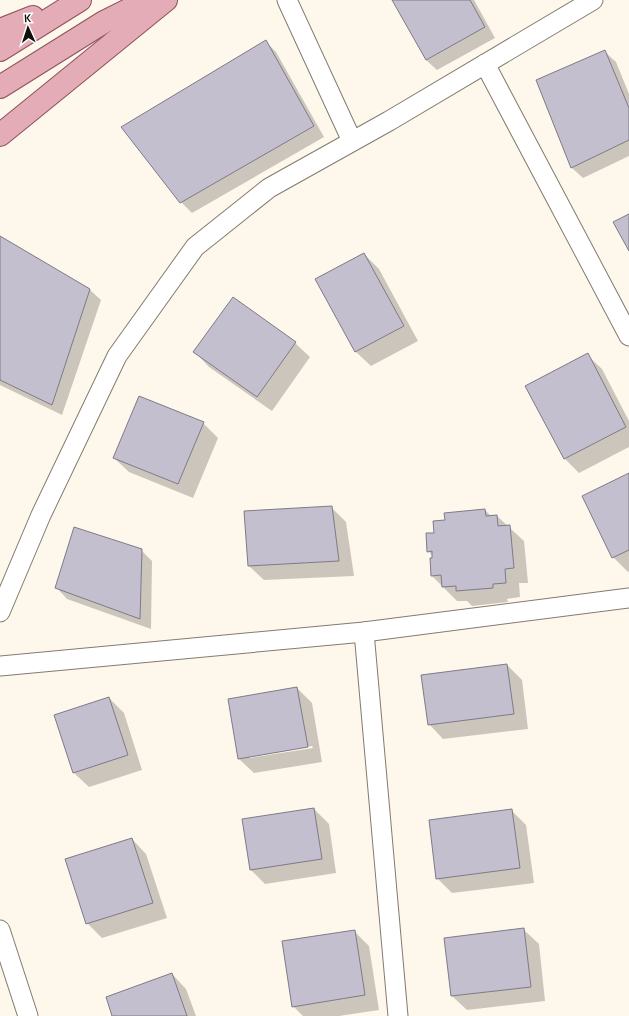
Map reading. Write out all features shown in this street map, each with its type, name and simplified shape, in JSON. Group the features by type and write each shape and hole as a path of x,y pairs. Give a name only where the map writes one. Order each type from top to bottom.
{"main road":[{"path":"0,30 78,0"},
{"path":"0,50 78,0"},
{"path":"0,87 104,22 148,0"},
{"path":"0,135 166,0"}],"street":[{"path":"287,0 352,141"},
{"path":"0,612 41,515 117,356 195,248 269,188 593,0"},
{"path":"485,64 629,336"},
{"path":"0,666 364,632 629,598"},
{"path":"364,632 398,1016"},
{"path":"0,930 28,1016"}],"building":[{"path":"392,0 470,0 485,27 426,60"},
{"path":"266,40 314,126 180,203 121,127"},
{"path":"605,50 629,108 629,140 571,168 536,80"},
{"path":"629,214 629,251 613,222"},
{"path":"0,236 90,289 52,405 0,380"},
{"path":"364,253 404,326 355,352 315,279"},
{"path":"233,297 296,342 257,397 193,352"},
{"path":"588,353 626,427 564,459 525,386"},
{"path":"139,396 204,422 178,484 113,458"},
{"path":"629,473 629,550 612,558 582,496"},
{"path":"332,506 339,561 248,566 244,511"},
{"path":"485,509 486,516 497,515 498,526 510,525 514,568 505,569 506,583 493,584 493,588 456,591 456,586 442,587 441,575 431,576 430,558 432,558 432,551 427,552 426,533 434,533 433,521 445,520 444,513"},
{"path":"74,527 142,549 140,619 55,588"},
{"path":"507,664 514,714 428,725 421,675"},
{"path":"297,687 308,747 238,759 228,699"},
{"path":"109,697 128,755 73,773 54,715"},
{"path":"314,808 322,859 250,870 242,819"},
{"path":"512,809 520,868 436,879 429,820"},
{"path":"132,838 153,903 86,924 65,859"},
{"path":"524,928 531,987 451,996 444,938"},
{"path":"355,930 365,995 292,1007 282,941"},
{"path":"172,973 187,1016 112,1016 106,997"}]}
